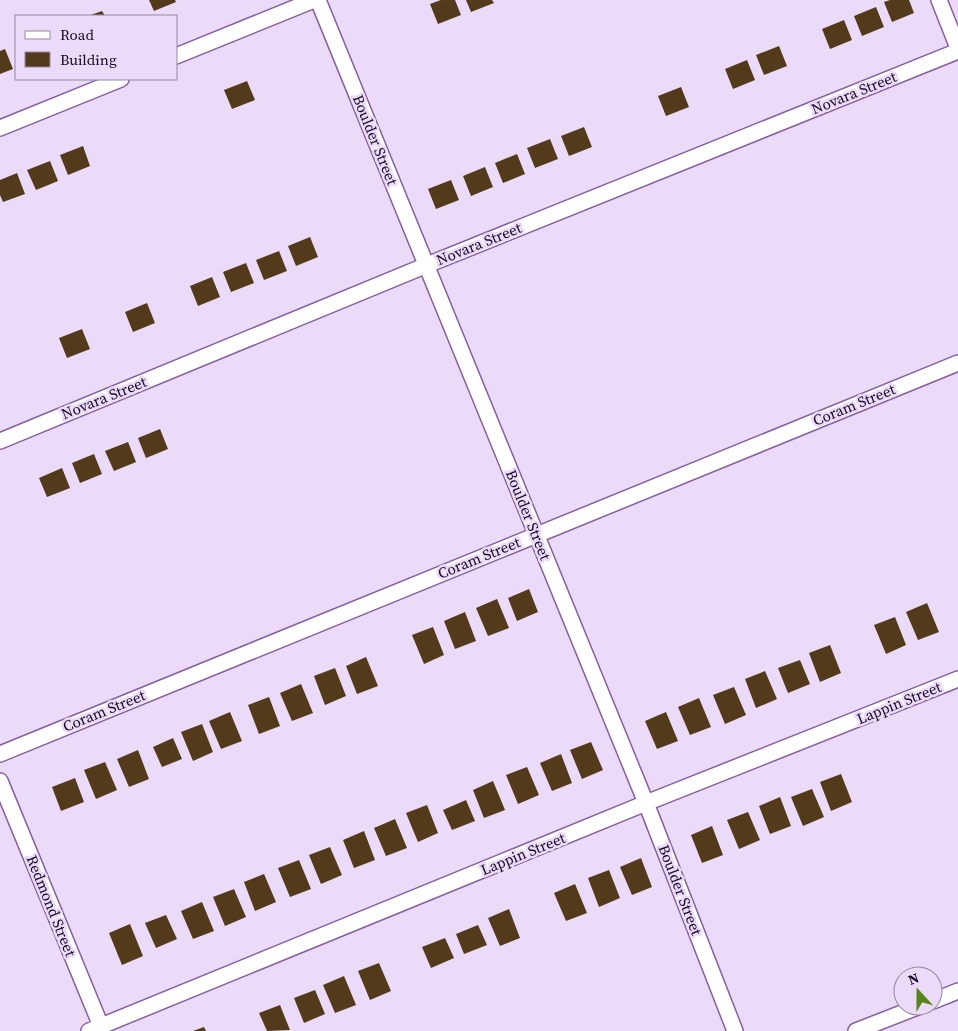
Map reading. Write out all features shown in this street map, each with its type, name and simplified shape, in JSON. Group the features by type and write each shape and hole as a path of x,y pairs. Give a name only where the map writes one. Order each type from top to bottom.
{"street":[{"path":"178,55 316,0"},
{"name":"Boulder Street","path":"316,0 427,265 646,803 735,1031"},
{"path":"939,0 958,50"},
{"name":"Novara Street","path":"0,441 427,265 958,50"},
{"path":"0,128 119,80"},
{"name":"Coram Street","path":"0,754 958,363"},
{"name":"Lappin Street","path":"97,1029 646,803 958,679"},
{"name":"Redmond Street","path":"0,781 97,1029"},
{"path":"943,997 958,991"},
{"path":"856,1031 894,1016"}],"building":[{"path":"149,0 175,0 176,2 154,11"},
{"path":"441,0 455,0 461,15 438,24 430,4"},
{"path":"466,0 492,0 494,3 471,12"},
{"path":"890,0 909,0 914,13 892,22 884,2"},
{"path":"876,7 884,27 862,36 854,16"},
{"path":"102,11 104,15 91,15"},
{"path":"844,20 852,40 830,49 822,29"},
{"path":"779,46 787,66 764,75 756,55"},
{"path":"5,49 13,69 0,74 0,51"},
{"path":"747,60 755,80 733,89 725,69"},
{"path":"247,81 255,100 232,109 224,90"},
{"path":"681,87 689,107 666,116 658,96"},
{"path":"584,127 592,147 569,156 561,136"},
{"path":"550,139 558,159 535,168 527,148"},
{"path":"83,146 90,166 68,175 60,155"},
{"path":"517,154 525,174 503,183 495,163"},
{"path":"50,161 58,181 36,190 27,170"},
{"path":"485,167 493,187 471,196 463,176"},
{"path":"17,173 25,194 3,202 0,195 0,180"},
{"path":"451,180 459,200 436,209 428,189"},
{"path":"310,237 318,257 296,266 288,246"},
{"path":"279,251 287,271 264,280 256,260"},
{"path":"246,263 254,283 231,292 223,272"},
{"path":"212,277 220,297 198,306 190,286"},
{"path":"147,303 155,323 133,332 125,312"},
{"path":"82,329 90,349 67,358 59,338"},
{"path":"160,429 168,449 146,458 138,438"},
{"path":"128,442 136,462 114,471 105,451"},
{"path":"94,454 102,474 80,483 72,463"},
{"path":"62,468 70,488 47,497 39,478"},
{"path":"529,589 538,612 517,621 508,598"},
{"path":"497,599 509,628 488,636 476,608"},
{"path":"927,603 939,632 918,640 906,612"},
{"path":"465,612 476,641 455,649 444,621"},
{"path":"895,617 906,645 886,654 874,625"},
{"path":"433,627 444,655 424,664 412,635"},
{"path":"830,645 841,673 820,682 809,653"},
{"path":"366,657 378,686 357,694 346,666"},
{"path":"800,660 810,684 788,693 778,668"},
{"path":"335,668 346,696 325,705 314,676"},
{"path":"765,671 777,699 756,708 745,679"},
{"path":"301,684 313,713 292,721 280,693"},
{"path":"734,687 746,715 725,724 713,695"},
{"path":"269,697 280,726 259,734 248,705"},
{"path":"699,698 711,727 690,735 678,707"},
{"path":"230,712 242,741 221,749 209,721"},
{"path":"666,712 678,741 657,749 645,721"},
{"path":"202,724 213,752 193,761 181,732"},
{"path":"173,738 182,759 162,767 153,747"},
{"path":"591,742 603,770 582,779 570,750"},
{"path":"138,750 149,779 129,787 117,759"},
{"path":"561,754 572,783 552,791 540,763"},
{"path":"105,762 117,790 96,799 84,770"},
{"path":"527,767 539,795 518,804 506,775"},
{"path":"841,774 852,802 831,811 820,782"},
{"path":"75,778 84,802 61,811 52,787"},
{"path":"493,781 505,810 484,818 473,790"},
{"path":"812,789 824,817 803,826 791,797"},
{"path":"780,797 791,826 770,834 759,806"},
{"path":"466,800 475,821 452,830 443,810"},
{"path":"427,805 438,833 418,842 406,813"},
{"path":"748,812 760,840 739,849 727,820"},
{"path":"395,819 407,848 386,856 374,828"},
{"path":"712,826 723,855 702,863 691,835"},
{"path":"364,831 375,860 354,868 343,840"},
{"path":"330,847 342,875 321,884 309,855"},
{"path":"641,858 652,887 632,895 620,867"},
{"path":"299,860 311,889 290,897 278,868"},
{"path":"609,870 620,898 599,907 588,878"},
{"path":"264,874 276,902 255,911 244,882"},
{"path":"575,884 587,913 566,921 554,893"},
{"path":"234,889 246,917 225,926 213,897"},
{"path":"202,902 214,931 193,939 181,911"},
{"path":"509,909 520,938 500,946 488,918"},
{"path":"166,915 177,939 156,948 145,923"},
{"path":"130,924 143,956 122,965 109,933"},
{"path":"478,925 487,945 464,954 456,934"},
{"path":"445,938 454,958 431,968 422,947"},
{"path":"379,963 391,991 370,1000 358,971"},
{"path":"344,976 356,1005 335,1013 323,985"},
{"path":"315,990 325,1014 304,1023 294,998"},
{"path":"280,1005 290,1030 267,1031 259,1013"},
{"path":"204,1027 206,1031 193,1031"}]}
